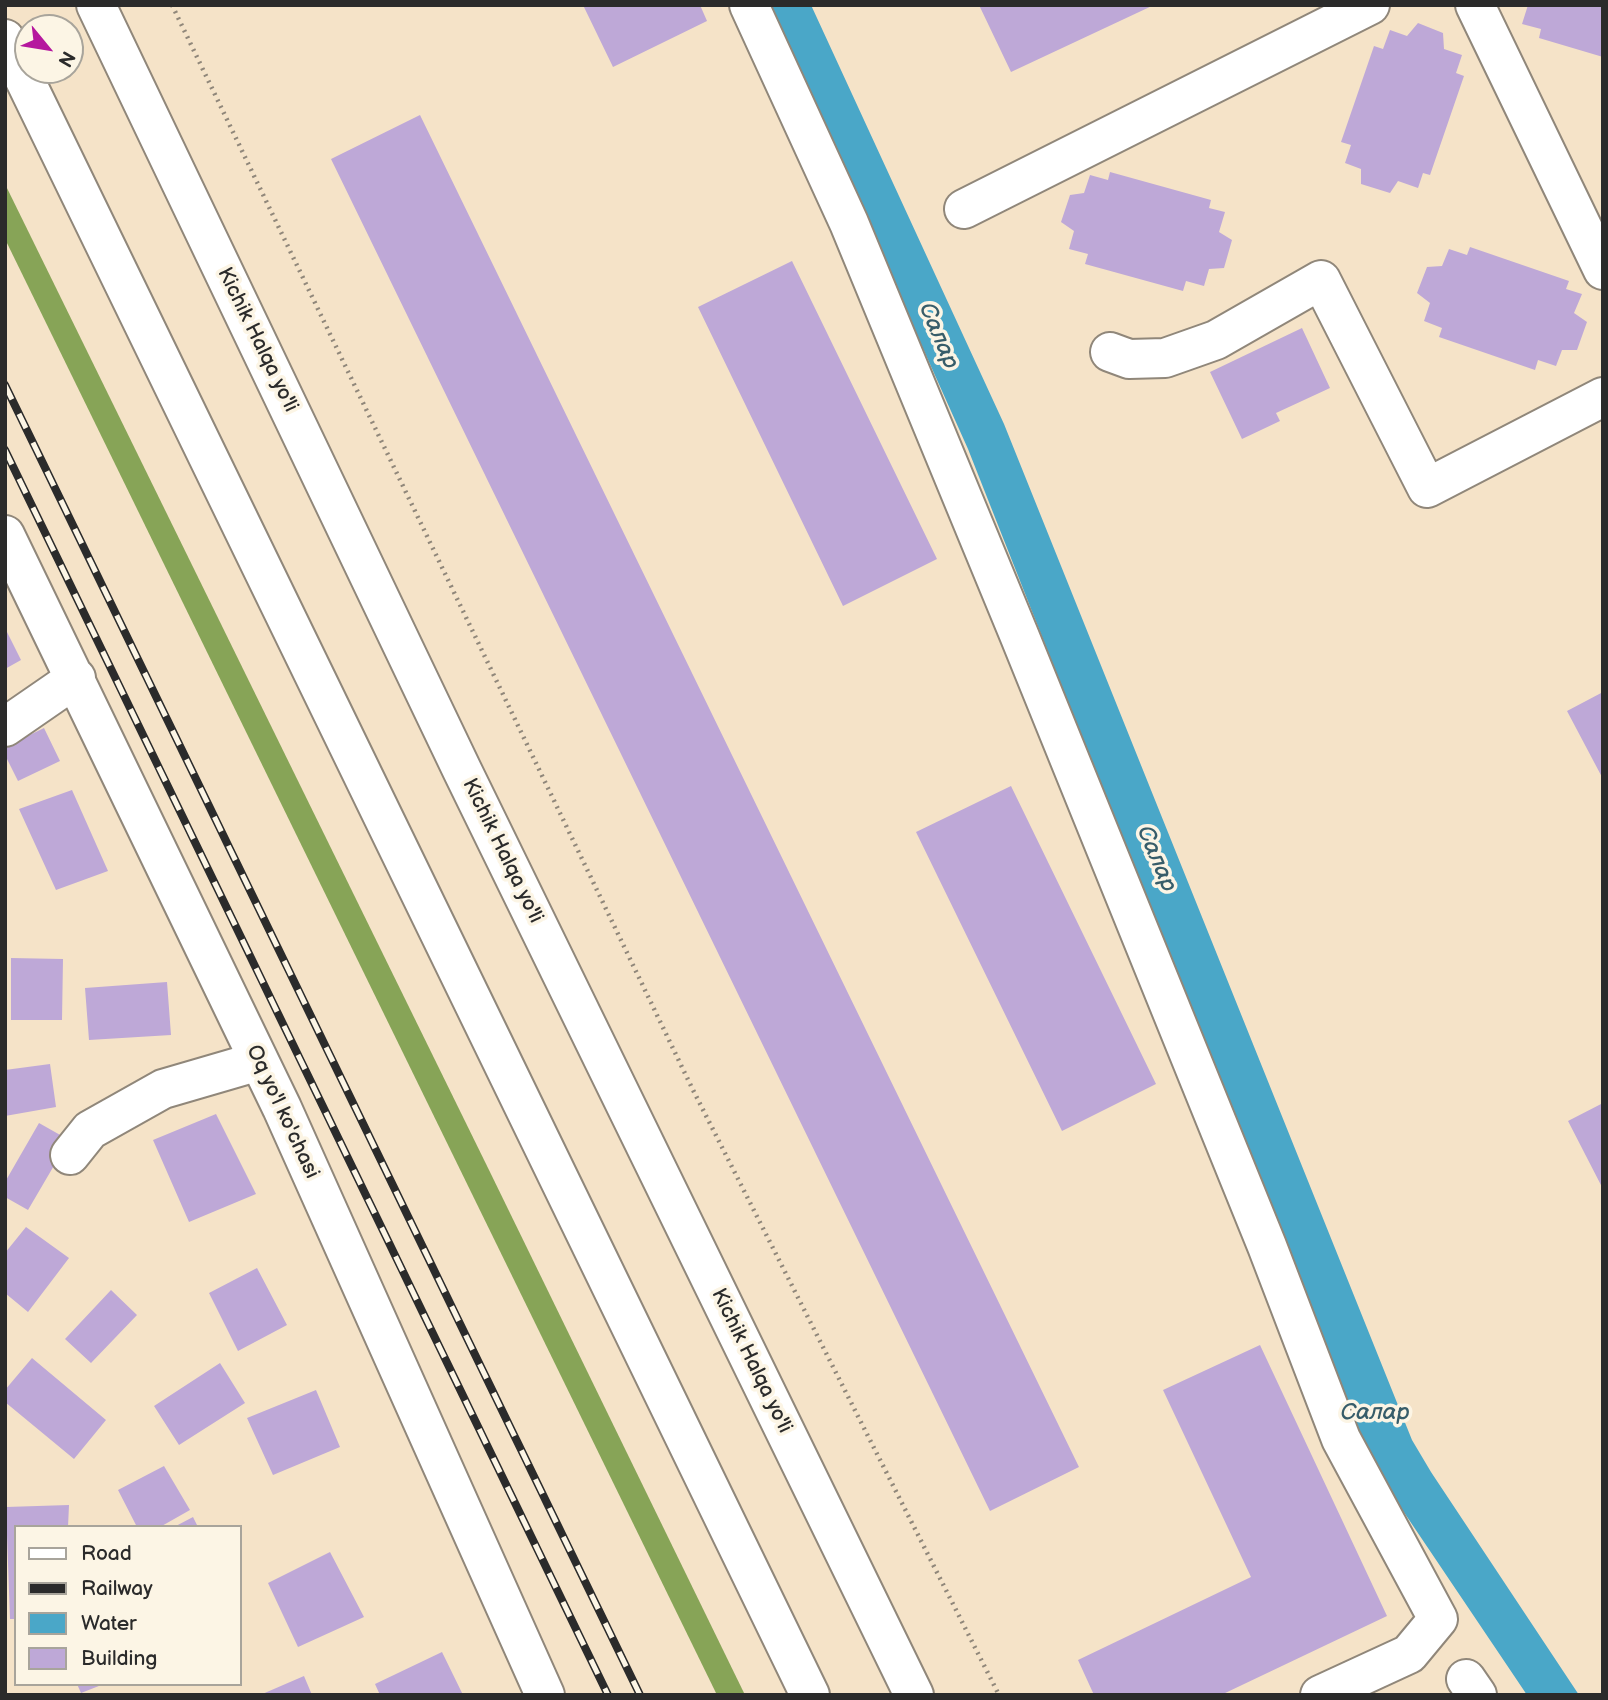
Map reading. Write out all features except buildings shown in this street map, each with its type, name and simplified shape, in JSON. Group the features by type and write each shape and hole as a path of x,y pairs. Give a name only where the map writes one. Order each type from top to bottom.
{"main road":[{"name":"Kichik Halqa yo'li","path":"96,5 462,770 914,1695"},
{"path":"749,5 849,223 1015,625 1262,1233 1341,1439 1438,1619 1409,1654 1320,1695"},
{"path":"964,209 1370,5"},
{"path":"1475,5 1603,270"},
{"path":"5,39 810,1695"},
{"path":"1110,352 1129,359 1165,358 1216,340 1321,280 1427,488 1603,397"},
{"name":"Oq yo'l ko'chasi","path":"5,535 259,1061 545,1695"},
{"path":"5,727 76,678"},
{"path":"70,1155 90,1130 163,1089 259,1061"}],"path":[{"path":"172,5 692,1088 999,1695"}],"green space":[{"path":"5,184 745,1695 717,1695 5,239"}],"water":[{"name":"Салар","path":"769,5 811,5 1004,424 1412,1440 1579,1695 1527,1695 1393,1496 1354,1428 968,449"}],"railway":[{"path":"5,385 640,1695"},
{"path":"5,450 608,1695"}]}
